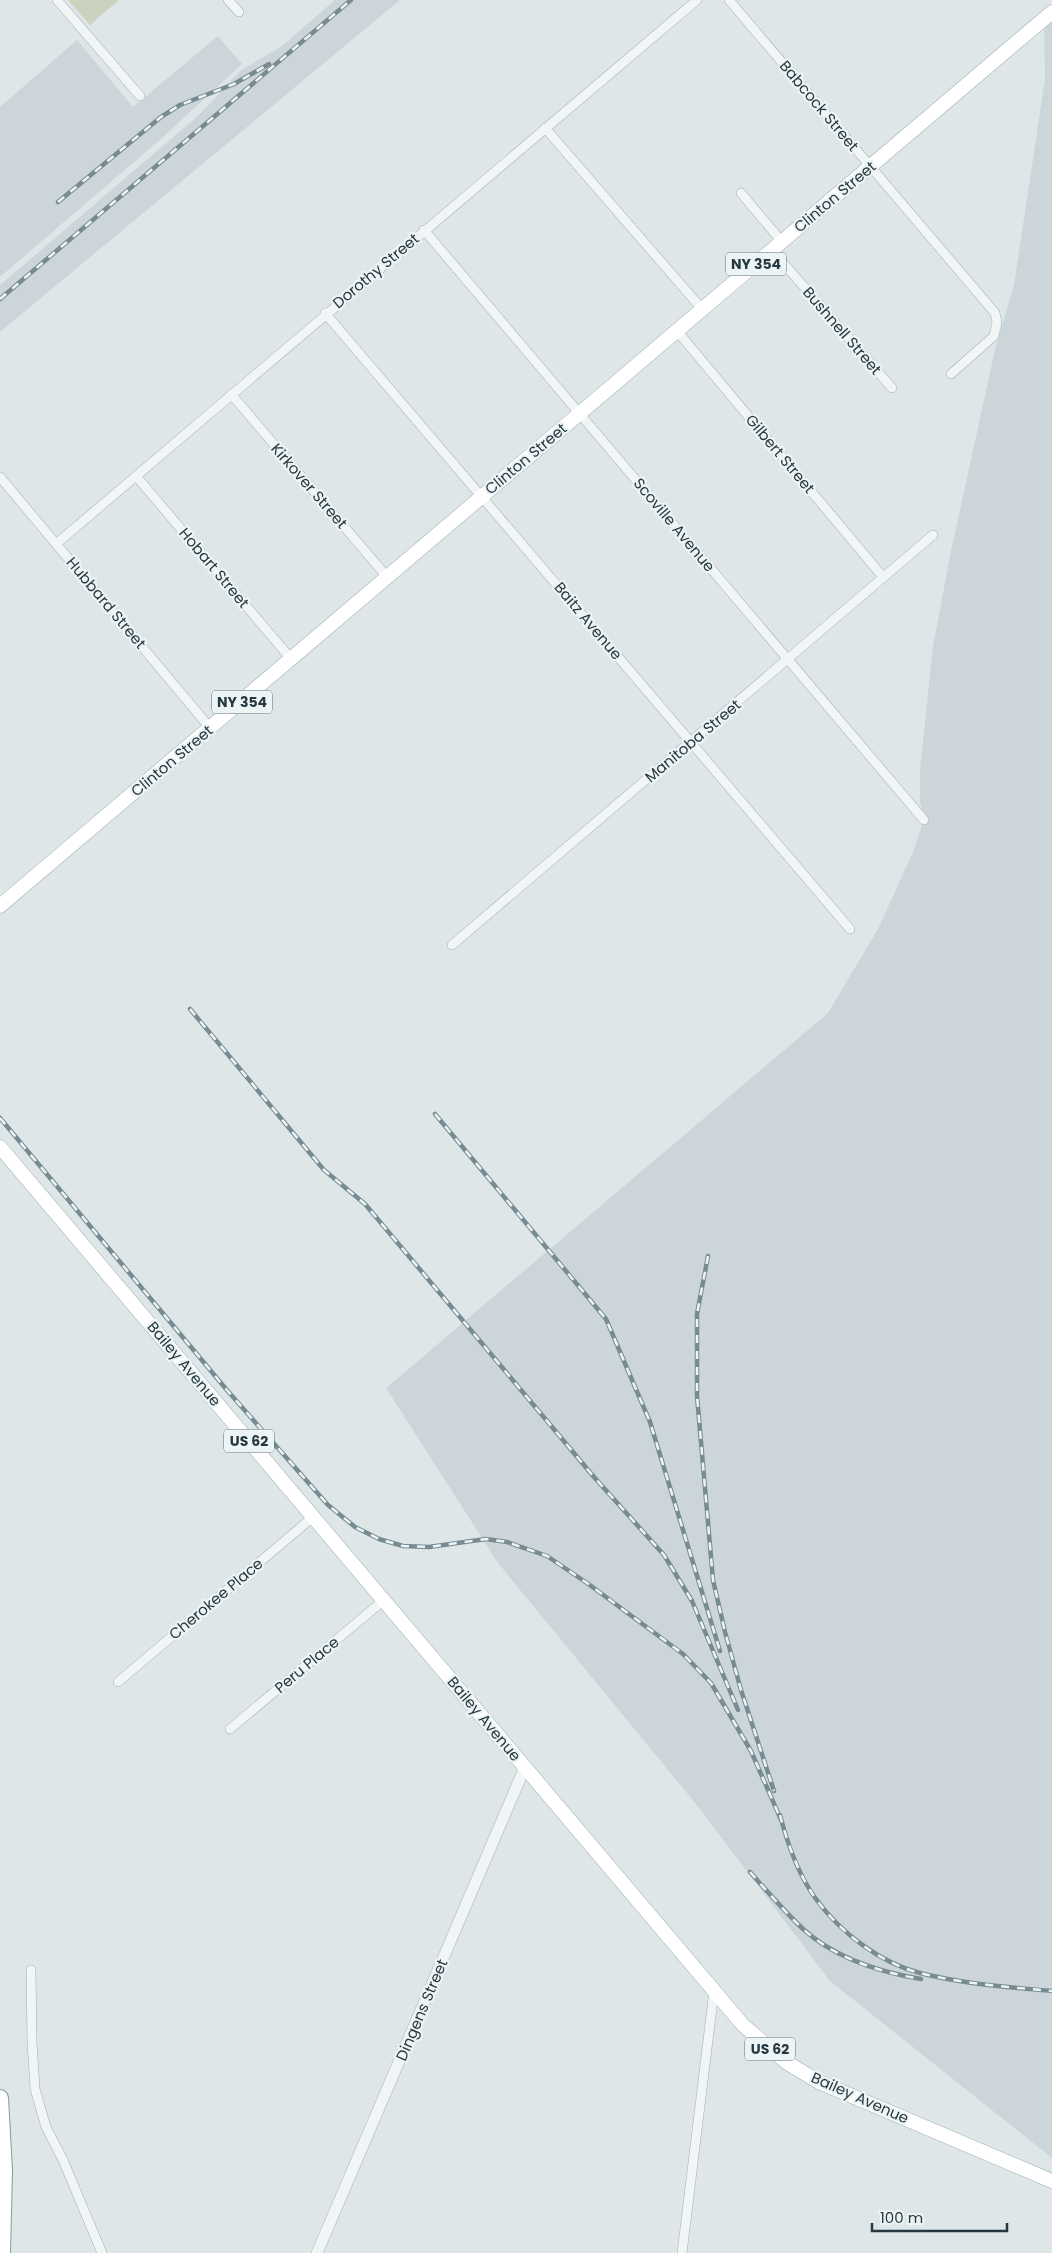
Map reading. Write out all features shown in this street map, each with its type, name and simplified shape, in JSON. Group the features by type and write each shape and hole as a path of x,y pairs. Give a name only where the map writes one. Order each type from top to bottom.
{"highway":[{"path":"0,2098 4,2171 2,2253"}],"main road":[{"name":"Clinton Street","path":"0,906 211,729 1052,12"},
{"name":"Bailey Avenue","path":"0,1147 743,2026 786,2062 819,2082 1052,2181"}],"street":[{"path":"57,0 140,96"},
{"path":"228,0 239,12"},
{"name":"Dorothy Street","path":"56,544 325,313 697,0"},
{"name":"Babcock Street","path":"729,0 995,313 997,317 994,336 951,374"},
{"path":"545,128 702,309"},
{"name":"Bushnell Street","path":"741,193 777,246 892,388"},
{"name":"Scoville Avenue","path":"424,230 924,820"},
{"name":"Baitz Avenue","path":"325,313 850,928"},
{"name":"Gilbert Street","path":"677,331 883,577"},
{"name":"Kirkover Street","path":"231,394 388,578"},
{"name":"Hobart Street","path":"136,476 292,660"},
{"name":"Hubbard Street","path":"0,477 211,729"},
{"name":"Manitoba Street","path":"452,945 933,535"},
{"name":"Cherokee Place","path":"118,1682 313,1517"},
{"name":"Peru Place","path":"230,1729 384,1600"},
{"name":"Dingens Street","path":"317,2253 525,1767"},
{"path":"31,1970 35,2089 46,2127 63,2160 102,2253"},
{"path":"682,2253 714,1991"}],"shaded area":[{"path":"335,0 400,0 0,332 0,285 198,116 240,71 282,46"},
{"path":"1052,12 1052,2158 830,1981 696,1804 498,1563 386,1388 828,1013 878,929 913,852 924,820 920,802 920,770 933,646 951,551 995,350 1014,285 1045,79 1044,18"},
{"path":"218,36 242,64 162,138 0,277 0,107 77,40 133,107"}],"green space":[{"path":"68,0 119,0 90,25"}],"railway":[{"path":"0,299 351,0"},
{"path":"58,202 161,117 180,105 234,84 269,64"},
{"path":"190,1009 324,1170 365,1204 594,1477 664,1555 692,1601 738,1710"},
{"path":"435,1114 606,1319 650,1422 720,1651"},
{"path":"0,1118 226,1389 328,1505 355,1527 379,1539 403,1546 429,1547 486,1539 507,1542 547,1556 587,1583 683,1654 711,1683 751,1751 782,1822"},
{"path":"708,1256 697,1314 697,1396 713,1580 741,1690 774,1791"},
{"path":"780,1815 794,1858 810,1890 837,1923 862,1945 890,1962 936,1977 986,1985 1052,1991"},
{"path":"750,1872 803,1929 829,1948 843,1956 874,1968 921,1979"}]}
